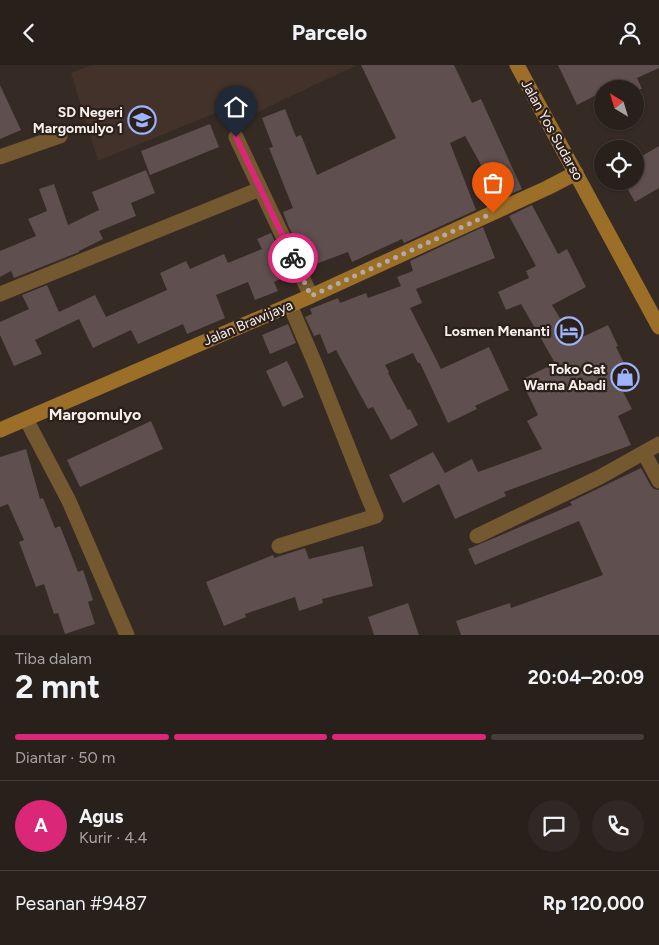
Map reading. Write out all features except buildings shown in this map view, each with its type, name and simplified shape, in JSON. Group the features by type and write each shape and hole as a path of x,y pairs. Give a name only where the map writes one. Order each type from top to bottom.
{"street":[{"name":"Jalan Yos Sudarso","path":"516,65 659,327"},
{"path":"0,157 60,136"},
{"path":"236,137 311,296"},
{"name":"Jalan Brawijaya","path":"0,430 311,296 576,173"},
{"path":"0,294 260,189"},
{"path":"279,546 376,515 290,305"},
{"path":"26,419 69,501 127,635"},
{"path":"477,536 600,477 659,444"},
{"path":"644,453 659,481"}],"shaded area":[{"name":"SD Negeri Margomulyo 1","path":"92,65 357,65 226,127 218,112 98,161 71,73"}],"way so far":[{"path":"293,258 311,296 493,213"}],"place":[{"name":"SD Negeri Margomulyo 1","path":"142,120"},
{"name":"Losmen Menanti","path":"569,331"},
{"name":"Toko Cat Warna Abadi","path":"625,377"}],"district":[{"name":"Margomulyo","path":"95,414"}],"route":[{"path":"236,137 293,258"}]}
